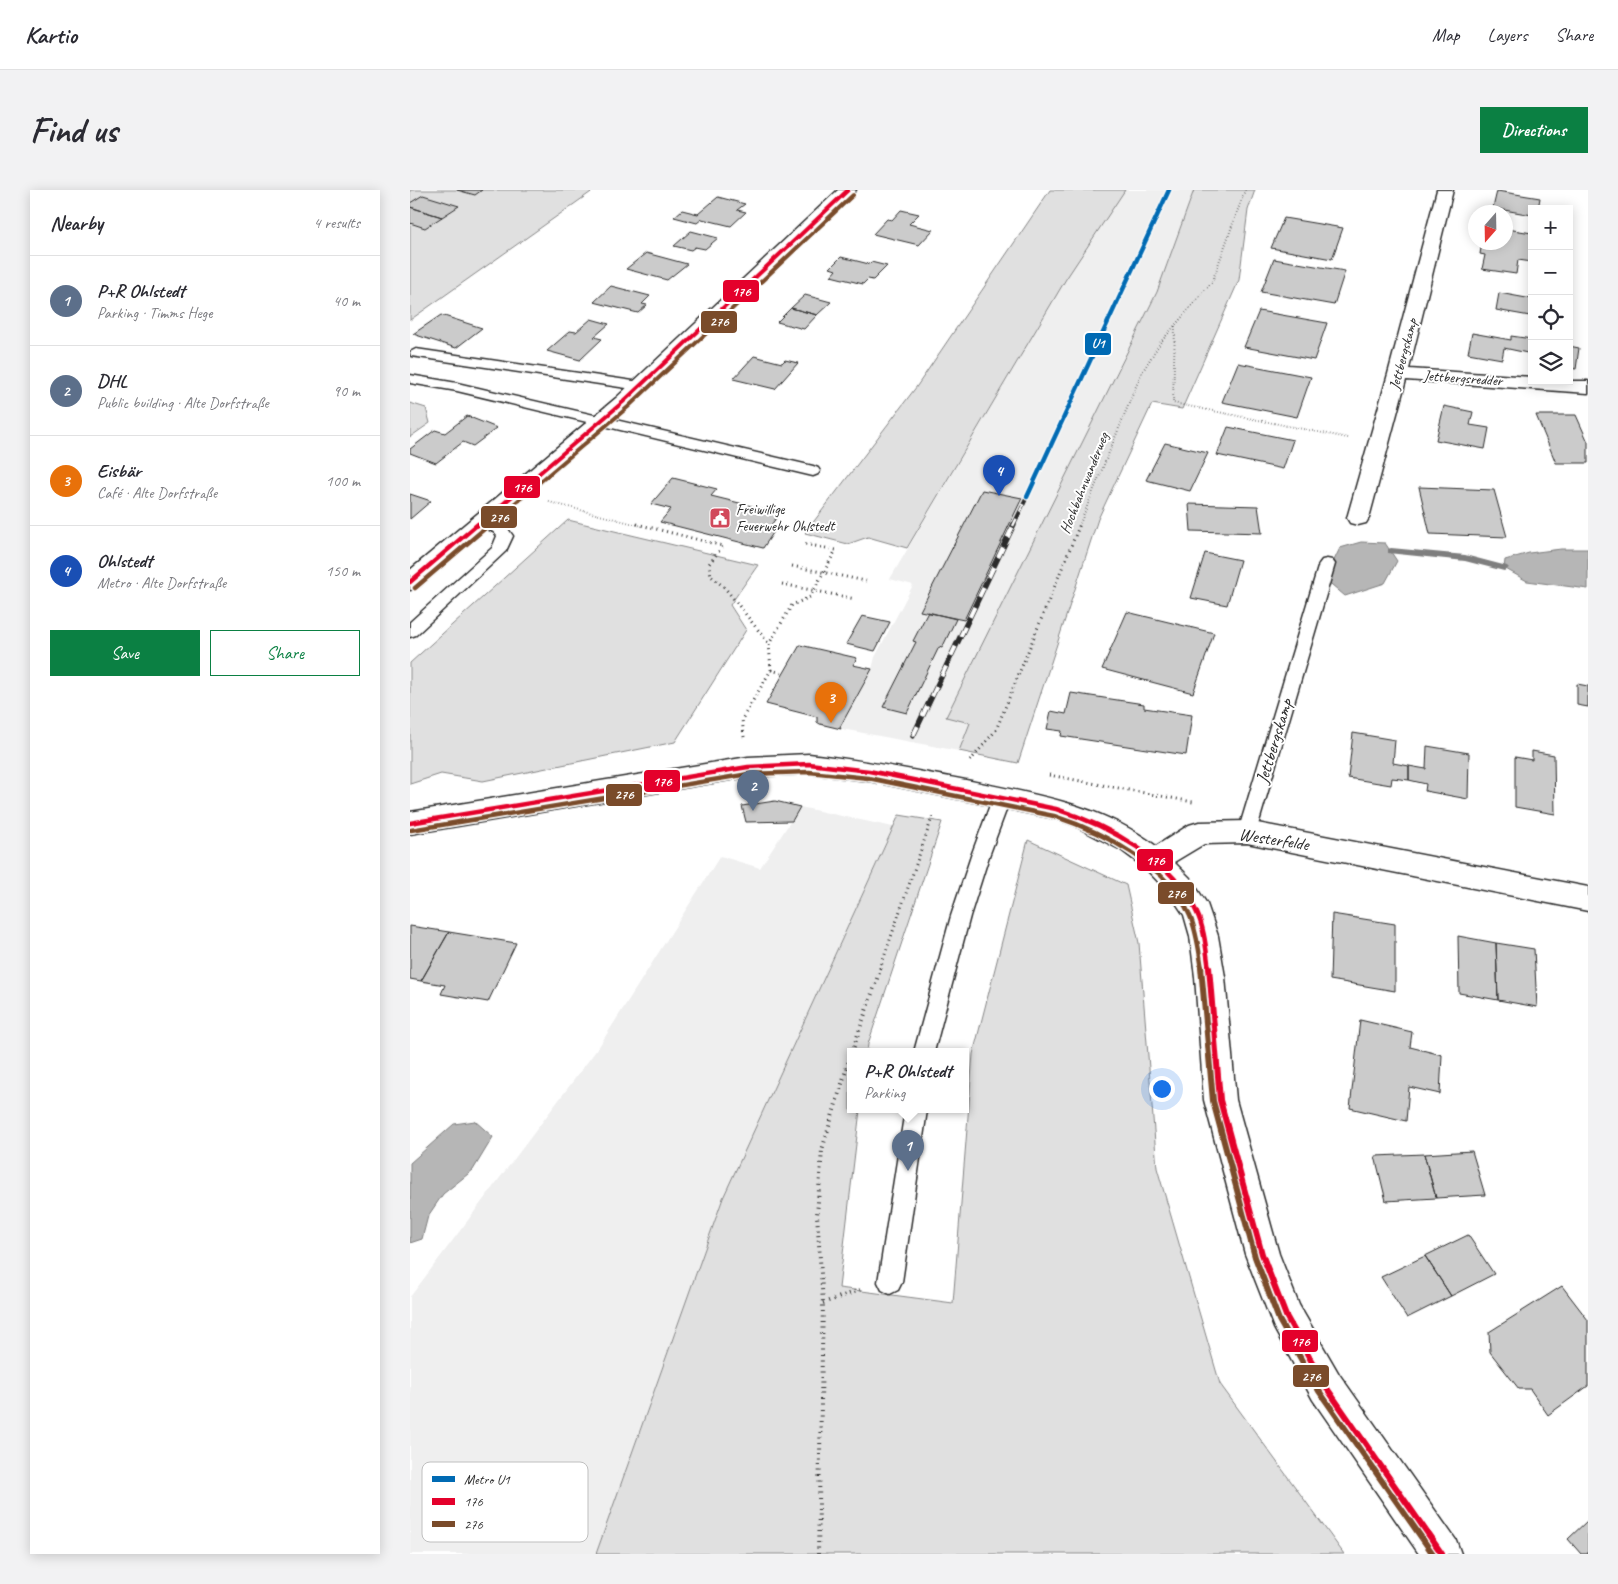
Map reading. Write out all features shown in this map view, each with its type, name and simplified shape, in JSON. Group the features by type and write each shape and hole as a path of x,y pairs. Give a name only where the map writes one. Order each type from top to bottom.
{"street":[{"path":"410,582 601,422 848,190"},
{"name":"Jettbergskamp","path":"1358,518 1398,374 1444,190"},
{"name":"Jettbergsredder","path":"1398,374 1588,387"},
{"path":"410,824 748,767 820,764 948,786 1082,817 1131,842 1155,860 1180,886 1197,912 1202,928 1210,977 1220,1100 1262,1254 1286,1316 1326,1387 1442,1554"},
{"name":"Westerfelde","path":"1155,860 1199,834 1242,832 1588,899"}],"lane":[{"path":"416,353 640,386"},
{"path":"410,379 457,387 813,471"},
{"path":"410,631 498,551 505,536 501,529 482,522"},
{"name":"Jettbergskamp","path":"1242,832 1327,564"},
{"path":"925,1048 960,918 990,826 1002,797"},
{"path":"890,1282 916,1113"}],"path":[{"name":"Hochbahnwanderweg","path":"853,1048 934,815 948,786 961,768 971,760 996,730 1141,374 1160,343 1212,282 1245,190"},
{"path":"1175,325 1173,403 1378,444"},
{"path":"516,494 723,546 709,564 710,576 726,588 769,644 771,670 742,718 748,767"},
{"path":"769,644 792,605 810,596 814,591 836,550 805,544"},
{"path":"792,566 866,581"},
{"path":"782,584 856,599"},
{"path":"771,670 782,673"},
{"path":"971,760 980,762"},
{"path":"1048,775 1192,802 1212,811 1242,832"},
{"path":"818,1554 823,1304 817,1215 822,1150 847,1066"},
{"path":"823,1304 862,1289 890,1282"}],"shaded area":[{"path":"410,190 594,190 410,320"},
{"path":"1050,190 1125,190 1066,279 907,548 868,537 848,544 805,533 917,386"},
{"path":"1125,190 1194,190 1157,292 947,717 971,722 959,751 842,729 840,727 872,669 875,657 913,585 890,579 1066,279"},
{"path":"1194,190 1255,190 1248,210 1239,280 1182,409 1152,404 1098,519 1018,763 959,751 970,723 946,717 1157,292"},
{"path":"410,403 426,408 430,423 410,437"},
{"path":"568,520 758,565 730,605 746,630 675,742 483,781 441,774 410,784 410,663"},
{"path":"1361,542 1385,543 1397,561 1385,583 1345,596 1325,579 1340,548"},
{"path":"1561,549 1588,549 1588,589 1527,581 1504,568 1505,560 1529,553"},
{"path":"800,807 893,827 723,1198 596,1554 410,1554 410,1297 598,1048 720,856 760,868"},
{"path":"899,815 942,822 868,1048 847,1048 847,1113 860,1113 839,1288 953,1303 973,1054 1028,840 1126,885 1139,943 1157,1168 1220,1384 1344,1554 596,1554 723,1198"},
{"path":"475,1121 493,1137 473,1170 443,1194 428,1216 422,1239 410,1243 410,1163 454,1124"}],"building":[{"path":"457,190 482,190 475,195"},
{"path":"1497,191 1540,198 1539,205 1528,205 1528,214 1513,212 1513,205 1494,205"},
{"path":"423,195 459,206 442,217 410,207 410,203"},
{"path":"718,197 745,204 737,210 746,212 731,226 702,219 697,223 674,217 682,210 698,214"},
{"path":"410,207 442,217 425,228 410,223"},
{"path":"901,210 919,214 909,224 933,230 919,245 873,234 887,219 892,220"},
{"path":"1284,218 1343,228 1332,259 1271,248"},
{"path":"1513,230 1528,232 1528,261 1518,260 1516,274 1482,269 1485,255 1480,254 1481,250 1513,250"},
{"path":"691,231 718,238 705,249 695,247 691,250 674,246"},
{"path":"646,253 687,264 667,280 626,269"},
{"path":"841,257 887,266 873,280 868,279 863,284 831,276 836,270 830,268"},
{"path":"1274,259 1345,271 1334,305 1261,292"},
{"path":"611,286 650,296 642,304 647,305 638,313 594,302"},
{"path":"1499,293 1528,298 1528,316 1496,310"},
{"path":"805,295 831,302 817,315 791,308"},
{"path":"791,308 817,315 804,329 777,322"},
{"path":"1259,311 1327,323 1314,360 1244,347"},
{"path":"441,315 482,328 456,348 413,334"},
{"path":"591,319 609,324 594,337 602,339 580,360 547,351 570,331 576,332"},
{"path":"1472,333 1511,340 1511,336 1528,338 1528,353 1504,348 1502,359 1468,353"},
{"path":"1573,347 1579,348 1576,369 1573,369"},
{"path":"754,356 782,363 785,360 798,363 775,389 733,379"},
{"path":"1238,363 1311,377 1297,417 1222,402"},
{"path":"1444,406 1473,412 1470,425 1489,428 1485,449 1436,440"},
{"path":"1536,415 1576,415 1588,442 1588,463 1556,463"},
{"path":"467,416 497,428 473,446 463,442 436,463 410,453 410,449 435,430 445,433"},
{"path":"1228,427 1293,440 1283,469 1217,455"},
{"path":"1165,443 1208,453 1190,491 1146,480"},
{"name":"Freiwillige Feuerwehr Ohlstedt","path":"673,478 717,489 711,496 780,513 771,525 777,527 763,548 660,522 671,509 651,504"},
{"path":"1419,487 1494,490 1507,537 1430,534"},
{"path":"982,490 1022,498 964,620 920,611"},
{"path":"410,494 431,501 410,519"},
{"path":"1189,504 1258,506 1262,533 1191,531"},
{"path":"1205,553 1240,560 1227,605 1191,598"},
{"path":"928,612 956,619 942,648 939,647 907,713 883,707 916,642 913,641"},
{"path":"1127,612 1214,633 1193,693 1102,669"},
{"path":"862,616 890,622 875,651 846,644"},
{"path":"800,645 857,658 853,665 872,669 840,727 841,729 820,724 817,722 817,717 766,704"},
{"path":"1577,684 1588,686 1588,707 1577,705"},
{"path":"1071,693 1144,704 1144,708 1192,715 1186,755 1061,736 1062,731 1047,729 1051,711 1066,714"},
{"path":"1353,733 1395,740 1393,763 1409,766 1409,780 1392,778 1391,785 1348,778"},
{"path":"1427,746 1469,753 1468,799 1425,791 1426,784 1409,780 1409,766 1426,769"},
{"path":"1532,751 1554,755 1555,814 1515,807 1515,757 1532,760"},
{"path":"775,801 800,807 792,821 746,822 742,806"},
{"path":"1332,914 1395,924 1395,991 1330,980"},
{"path":"410,926 449,932 421,981 410,979"},
{"path":"449,932 516,943 488,1002 441,994 445,985 421,981"},
{"path":"1458,936 1496,943 1498,1000 1459,993"},
{"path":"1496,943 1534,949 1537,1007 1498,1000"},
{"path":"1360,1020 1412,1032 1410,1047 1442,1055 1440,1094 1409,1087 1406,1121 1350,1108"},
{"path":"1472,1151 1485,1195 1436,1198 1424,1154"},
{"path":"1424,1154 1436,1198 1386,1201 1375,1156"},
{"path":"1468,1235 1494,1274 1451,1296 1425,1256"},
{"path":"1425,1256 1451,1296 1407,1318 1381,1277"},
{"path":"1562,1286 1588,1320 1588,1386 1548,1415 1530,1389 1519,1389 1490,1352 1489,1332"},
{"path":"1588,1520 1588,1554 1581,1554 1568,1539"}],"waterway":[{"path":"1391,551 1465,558 1504,568"}],"railway":[{"path":"1013,526 1027,497"},
{"path":"913,736 1014,524"}],"metro line":[{"name":"U1","path":"1027,497 1169,190"}],"transit line":[{"name":"176","path":"410,582 623,402 848,190"},
{"name":"276","path":"415,588 628,407 853,195"},
{"name":"176","path":"410,823 748,767 809,764 869,771 1056,809 1082,817 1131,842 1155,860 1180,886 1197,912 1204,936 1210,977 1220,1100 1262,1254 1286,1316 1326,1387 1442,1554"},
{"name":"276","path":"411,830 749,774 809,772 868,778 1054,816 1079,824 1127,848 1150,866 1174,891 1190,915 1197,938 1203,978 1213,1101 1255,1257 1279,1320 1319,1391 1433,1554"}],"place":[{"name":"Ohlstedt","path":"999,496"},
{"name":"Freiwillige Feuerwehr Ohlstedt","path":"720,518"},
{"name":"Eisbär","path":"831,723"},
{"name":"DHL","path":"753,811"},
{"name":"P+R Ohlstedt","path":"908,1171"}]}
